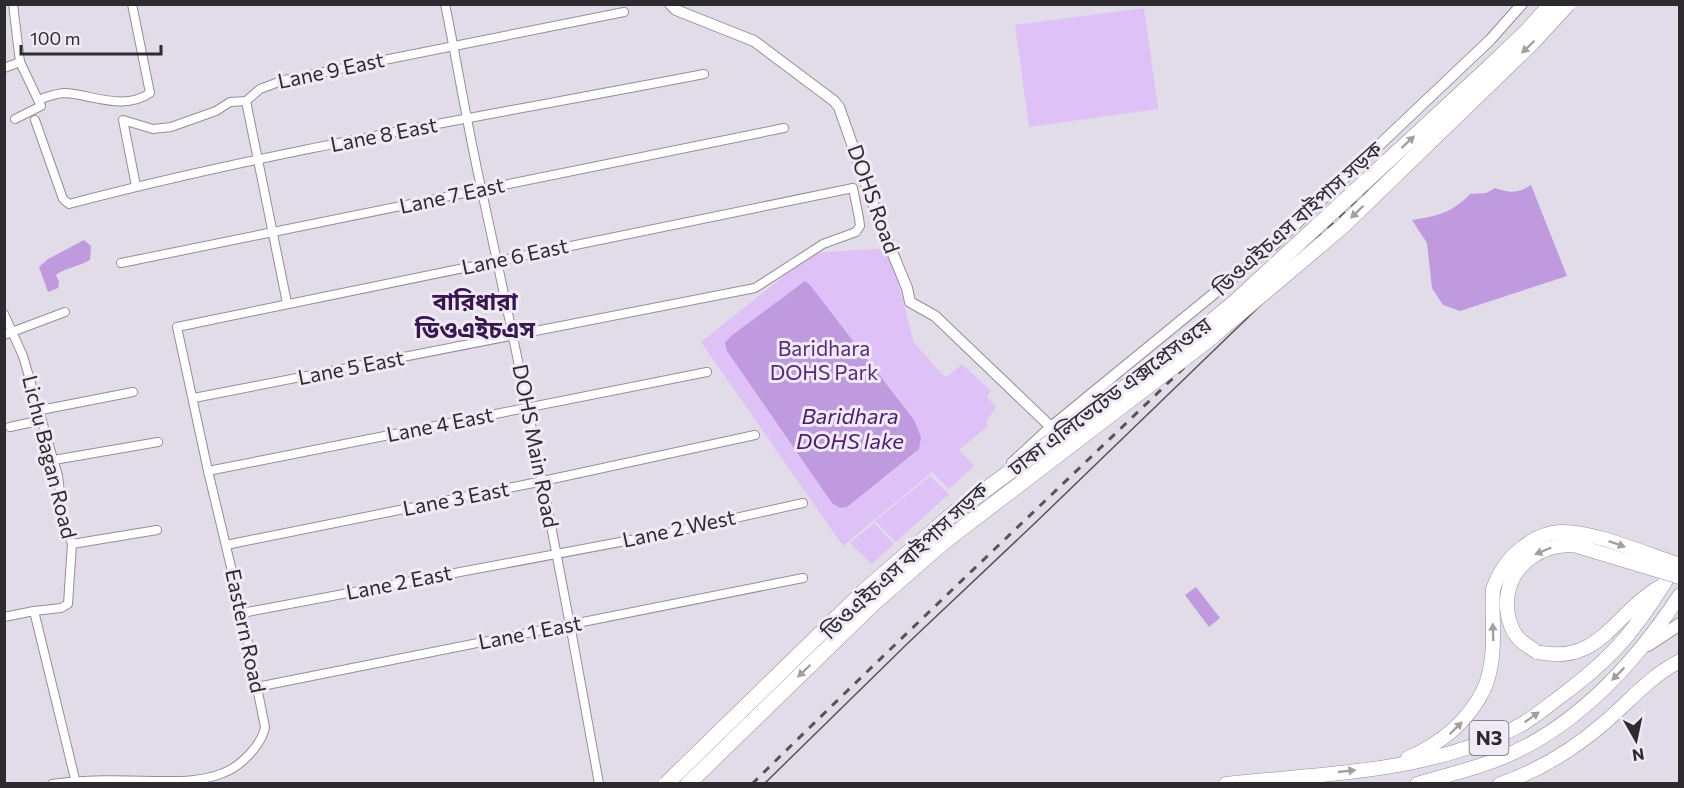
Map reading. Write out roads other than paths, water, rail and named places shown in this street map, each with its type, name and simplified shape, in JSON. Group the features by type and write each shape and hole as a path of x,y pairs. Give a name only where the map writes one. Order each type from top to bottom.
{"highway":[{"name":"ঢাকা এলিভেটেড এক্সপ্রেসওয়ে","path":"665,783 863,592 955,512 1184,344 1236,301 1484,72 1526,32 1551,4"},
{"name":"ঢাকা এলিভেটেড এক্সপ্রেসওয়ে","path":"688,783 874,603 944,542 1207,341 1343,226 1533,42 1568,4"},
{"path":"1387,767 1446,737 1465,719 1484,689 1490,675 1493,657 1493,589 1506,563 1530,541 1550,533 1584,534 1680,565"},
{"path":"1663,585 1638,602 1603,636 1582,651 1549,655 1537,652 1517,637 1507,614 1510,585 1523,563 1538,552 1557,546 1574,545 1680,577"},
{"name":"N3","path":"1226,783 1387,767 1450,753 1526,722 1579,683 1606,659 1634,628 1680,559"},
{"name":"N3","path":"1417,783 1496,760 1528,745 1565,721 1594,697 1640,651 1680,595"},
{"path":"1500,783 1552,760 1578,744 1605,723 1656,676 1680,660"}],"main road":[{"path":"1640,651 1657,637 1680,624"}],"street":[{"path":"13,4 20,62 40,106 15,119"},
{"path":"38,100 66,93 116,102 143,97 150,93 132,4"},
{"name":"DOHS Main Road","path":"445,4 481,190 498,260 543,481 599,783"},
{"name":"DOHS Road","path":"670,4 676,10 754,41 834,101 839,107 910,302 935,316 1051,427"},
{"name":"ডিওএইচএস বাইপাস সড়ক","path":"665,783 1051,427 1277,242 1490,40 1521,4"},
{"name":"Lane 9 East","path":"136,186 123,120 153,129 171,127 216,111 230,102 246,102 260,89 284,80 624,12"},
{"path":"4,68 20,62"},
{"name":"Lane 8 East","path":"35,120 66,203 69,204 136,186 258,159 704,74"},
{"path":"246,102 287,303"},
{"name":"Lane 7 East","path":"121,263 784,128"},
{"name":"Lane 6 East","path":"177,327 853,188 860,226 856,232 824,244 755,288"},
{"name":"Lane 5 East","path":"194,398 755,288"},
{"path":"8,334 65,312"},
{"name":"Lichu Bagan Road","path":"4,314 8,334 23,356 41,415 58,476 63,517 72,544 68,604 61,608 34,611"},
{"name":"Eastern Road","path":"52,783 200,781 229,770 259,745 264,737 265,727 242,613 177,327"},
{"name":"Lane 4 East","path":"208,471 707,372"},
{"path":"10,427 41,415 133,392"},
{"name":"Lane 3 East","path":"226,545 543,481 755,435"},
{"path":"54,460 158,442"},
{"name":"Lane 2 West","path":"555,554 668,533 803,503"},
{"path":"72,544 157,530"},
{"name":"Lane 2 East","path":"242,613 555,554"},
{"name":"Lane 1 East","path":"257,687 803,578"},
{"path":"4,617 34,611 76,782"}],"water":[{"path":"1531,185 1567,276 1460,311 1443,305 1432,288 1427,243 1412,220 1444,213 1457,206 1470,194 1486,193 1495,188 1509,192 1518,191"},
{"path":"84,240 91,246 90,260 56,275 59,282 58,288 48,292 39,267 48,259"},
{"name":"Baridhara DOHS lake","path":"805,281 914,420 921,437 919,449 847,507 840,508 832,503 727,351 725,343 731,336"},
{"path":"1196,587 1220,618 1209,627 1185,595"}],"tram line":[{"path":"764,784 1380,190 1565,4"}],"railway":[{"path":"752,784 1242,311 1555,4"}],"district":[{"name":"বারিধারা ডিওএইচএস","path":"475,316"}],"park label":[{"name":"Baridhara DOHS Park","path":"824,361"}]}
